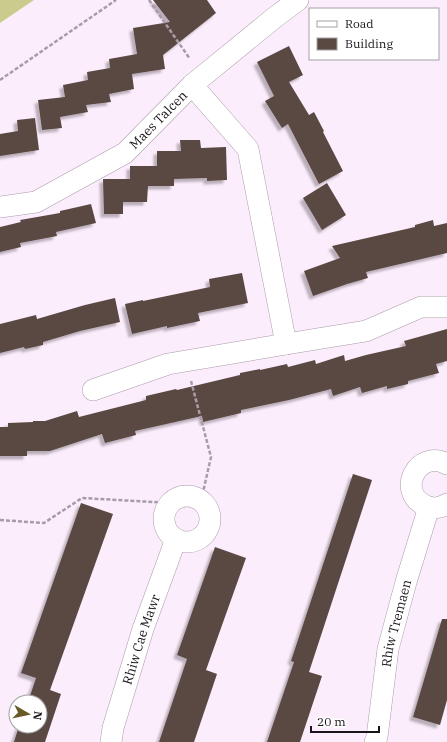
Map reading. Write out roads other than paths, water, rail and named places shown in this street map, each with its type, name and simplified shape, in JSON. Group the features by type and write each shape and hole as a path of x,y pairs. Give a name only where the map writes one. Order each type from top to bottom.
{"street":[{"name":"Maes Talcen","path":"0,207 36,202 125,153 197,80 298,0"},
{"path":"197,80 248,150 286,344"},
{"path":"93,390 168,364 366,331 421,307 447,307"},
{"name":"Rhiw Tremaen","path":"375,742 377,737 388,649 406,582 438,506 421,504 415,498 411,485 412,477 422,464 429,461 437,460 447,464"},
{"path":"193,497 201,501 208,511 210,518 209,526 205,533 199,539 194,541 186,542 176,539 167,530 164,517 167,509 171,503 178,498 193,497"},
{"name":"Rhiw Cae Mawr","path":"111,742 113,728 143,629 176,539"}]}
